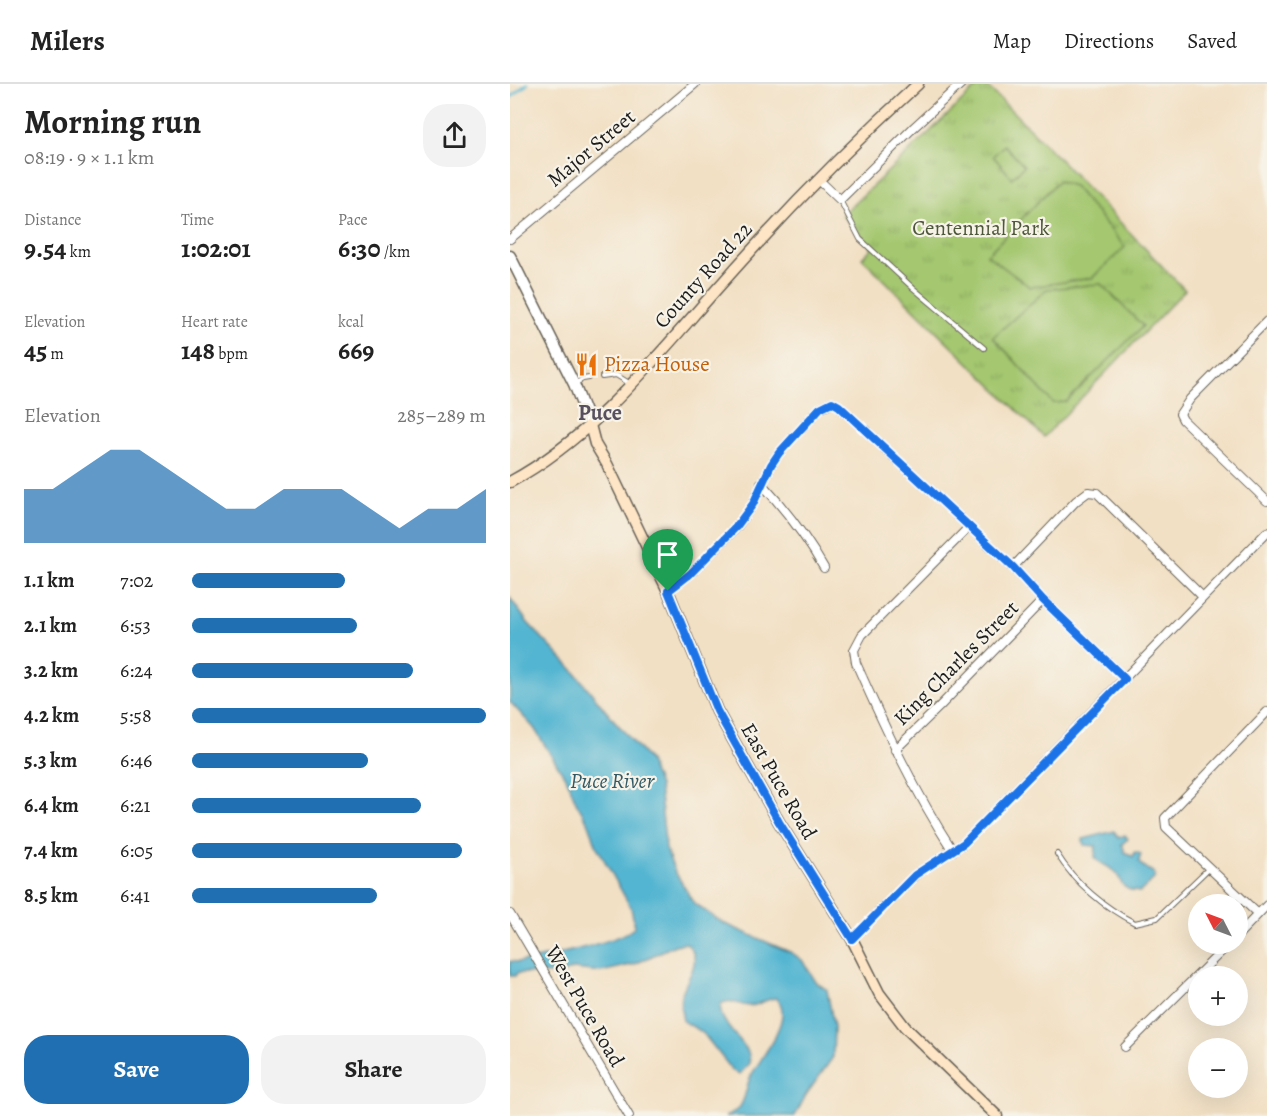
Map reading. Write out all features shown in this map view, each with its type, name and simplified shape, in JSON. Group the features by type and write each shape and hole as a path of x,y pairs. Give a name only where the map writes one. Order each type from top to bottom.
{"main road":[{"name":"County Road 22","path":"510,482 552,455 590,425 760,240 918,84"},
{"name":"East Puce Road","path":"590,425 595,444 607,464 668,591 717,711 785,832 852,939 879,993 890,1009 921,1043 997,1116"}],"street":[{"name":"Major Street","path":"510,239 695,84"},
{"path":"819,180 840,200 961,84"},
{"path":"510,256 574,384 590,425"},
{"path":"1267,321 1190,399 1180,414 1183,420 1267,501"},
{"path":"668,591 690,574 736,527 753,504 779,453 820,408 832,402 1013,567 1043,600 1125,679"},
{"path":"762,483 782,506 824,568"},
{"path":"1013,567 1076,501 1088,492 1097,493 1203,597"},
{"path":"953,851 916,791 895,750 856,663 854,650 857,642 969,527"},
{"path":"852,939 915,875 953,851 970,837 1267,532"},
{"name":"King Charles Street","path":"895,750 1043,600"},
{"path":"1258,914 1166,827 1165,818 1267,712"},
{"path":"1248,924 1267,905"},
{"name":"West Puce Road","path":"510,914 629,1116"},
{"path":"1125,1047 1219,954"}],"lane":[{"path":"840,200 860,239 913,288 984,348"},
{"path":"602,377 616,375 630,384"},
{"path":"574,384 589,378"},
{"path":"1057,854 1064,865 1103,903 1135,923 1157,918 1208,868"}],"green space":[{"name":"Centennial Park","path":"980,84 985,84 1043,142 1185,290 1044,437 862,258 872,248 842,215"},
{"path":"1004,145 1024,166 1012,178 993,156"},
{"path":"1058,181 1074,186 1125,247 1092,278 1030,287 987,255"},
{"path":"1101,284 1143,326 1066,402 1053,403 993,337 1047,289"}],"water":[{"name":"Puce River","path":"510,598 528,623 573,670 648,759 659,786 666,849 674,870 694,903 723,923 792,953 802,960 816,982 827,990 834,1027 833,1057 806,1095 795,1116 725,1116 737,1110 741,1105 750,1078 780,1025 781,1005 776,998 751,1006 732,1002 721,1004 724,1020 749,1056 749,1063 740,1074 733,1071 702,1032 683,1021 681,997 694,963 692,950 686,943 675,945 635,964 601,972 573,969 560,974 517,973 515,976 510,976 510,961 528,960 599,943 616,938 635,926 631,908 597,847 589,824 567,780 534,728 510,702"},
{"path":"1114,831 1119,838 1125,835 1128,839 1122,844 1125,852 1133,857 1135,852 1141,854 1140,864 1154,873 1155,878 1140,892 1123,886 1115,872 1095,858 1096,846 1084,845 1083,839"}],"waterway":[{"path":"510,98 527,84"}],"place":[{"name":"Pizza House","path":"586,364"}],"district":[{"name":"Puce","path":"600,413"}],"route":[{"path":"832,402 1013,567 1043,600 1125,679 964,843 915,875 852,939 779,822 717,711 668,591 690,574 736,527 753,504 779,453 820,408 832,402"}]}
